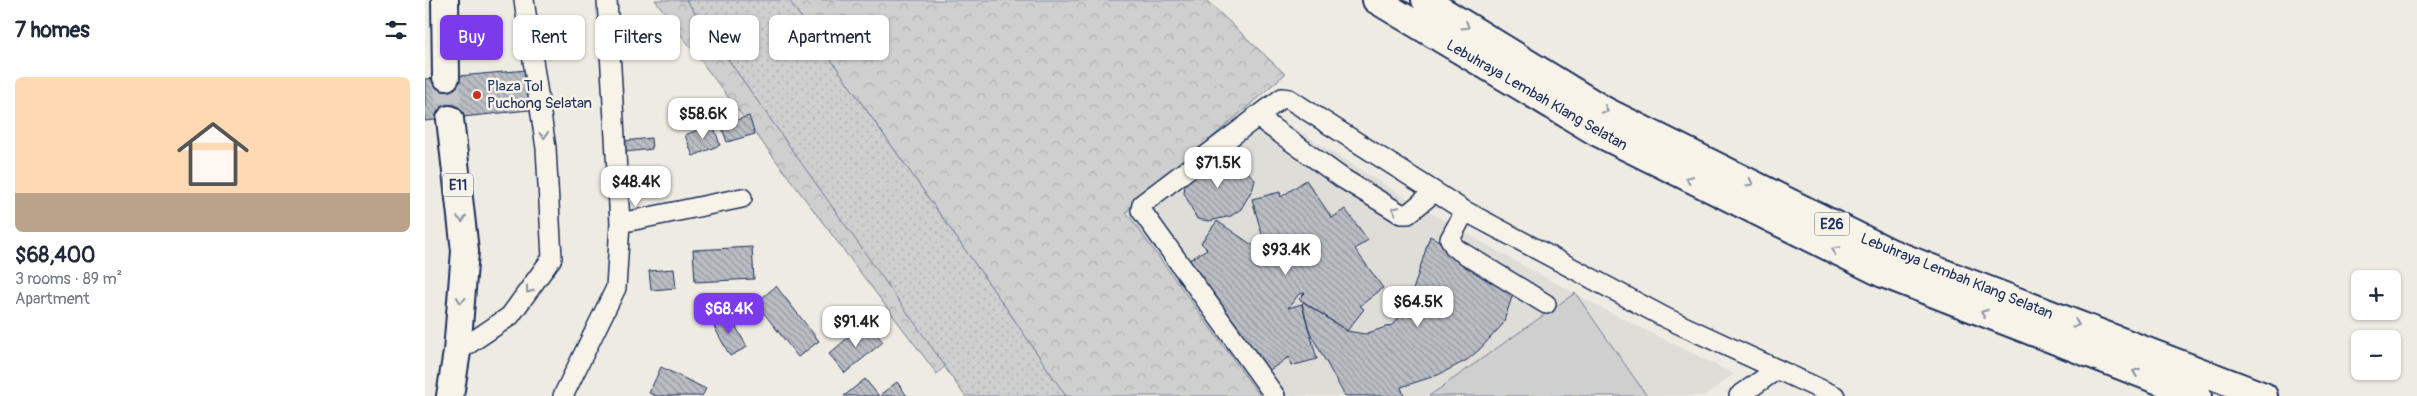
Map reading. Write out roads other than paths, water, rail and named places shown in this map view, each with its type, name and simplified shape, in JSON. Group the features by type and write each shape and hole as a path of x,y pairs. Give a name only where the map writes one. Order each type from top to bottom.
{"highway":[{"path":"445,0 446,77"},
{"name":"Lebuhraya Lembah Klang Selatan","path":"1376,0 1596,132 1883,274 2198,396"},
{"name":"Lebuhraya Lembah Klang Selatan","path":"1425,0 1606,111 1890,252 2264,396"},
{"name":"E11","path":"449,396 457,352 465,251 450,119"}],"street":[{"path":"457,352 510,316 552,258 546,148 524,0"},
{"path":"563,396 616,288 620,223 607,0"},
{"path":"1275,396 1141,210 1142,204 1256,116 1285,98 1465,211 1666,318 1835,396"},
{"path":"1256,116 1342,178 1401,214 1408,214 1434,192"},
{"path":"620,223 743,198"},
{"path":"1465,211 1450,239 1455,248 1546,304"},
{"path":"1739,396 1776,370"}],"tunnel":[{"path":"446,77 450,119"}],"place":[{"name":"Plaza Tol Puchong Selatan","path":"477,95"}]}
